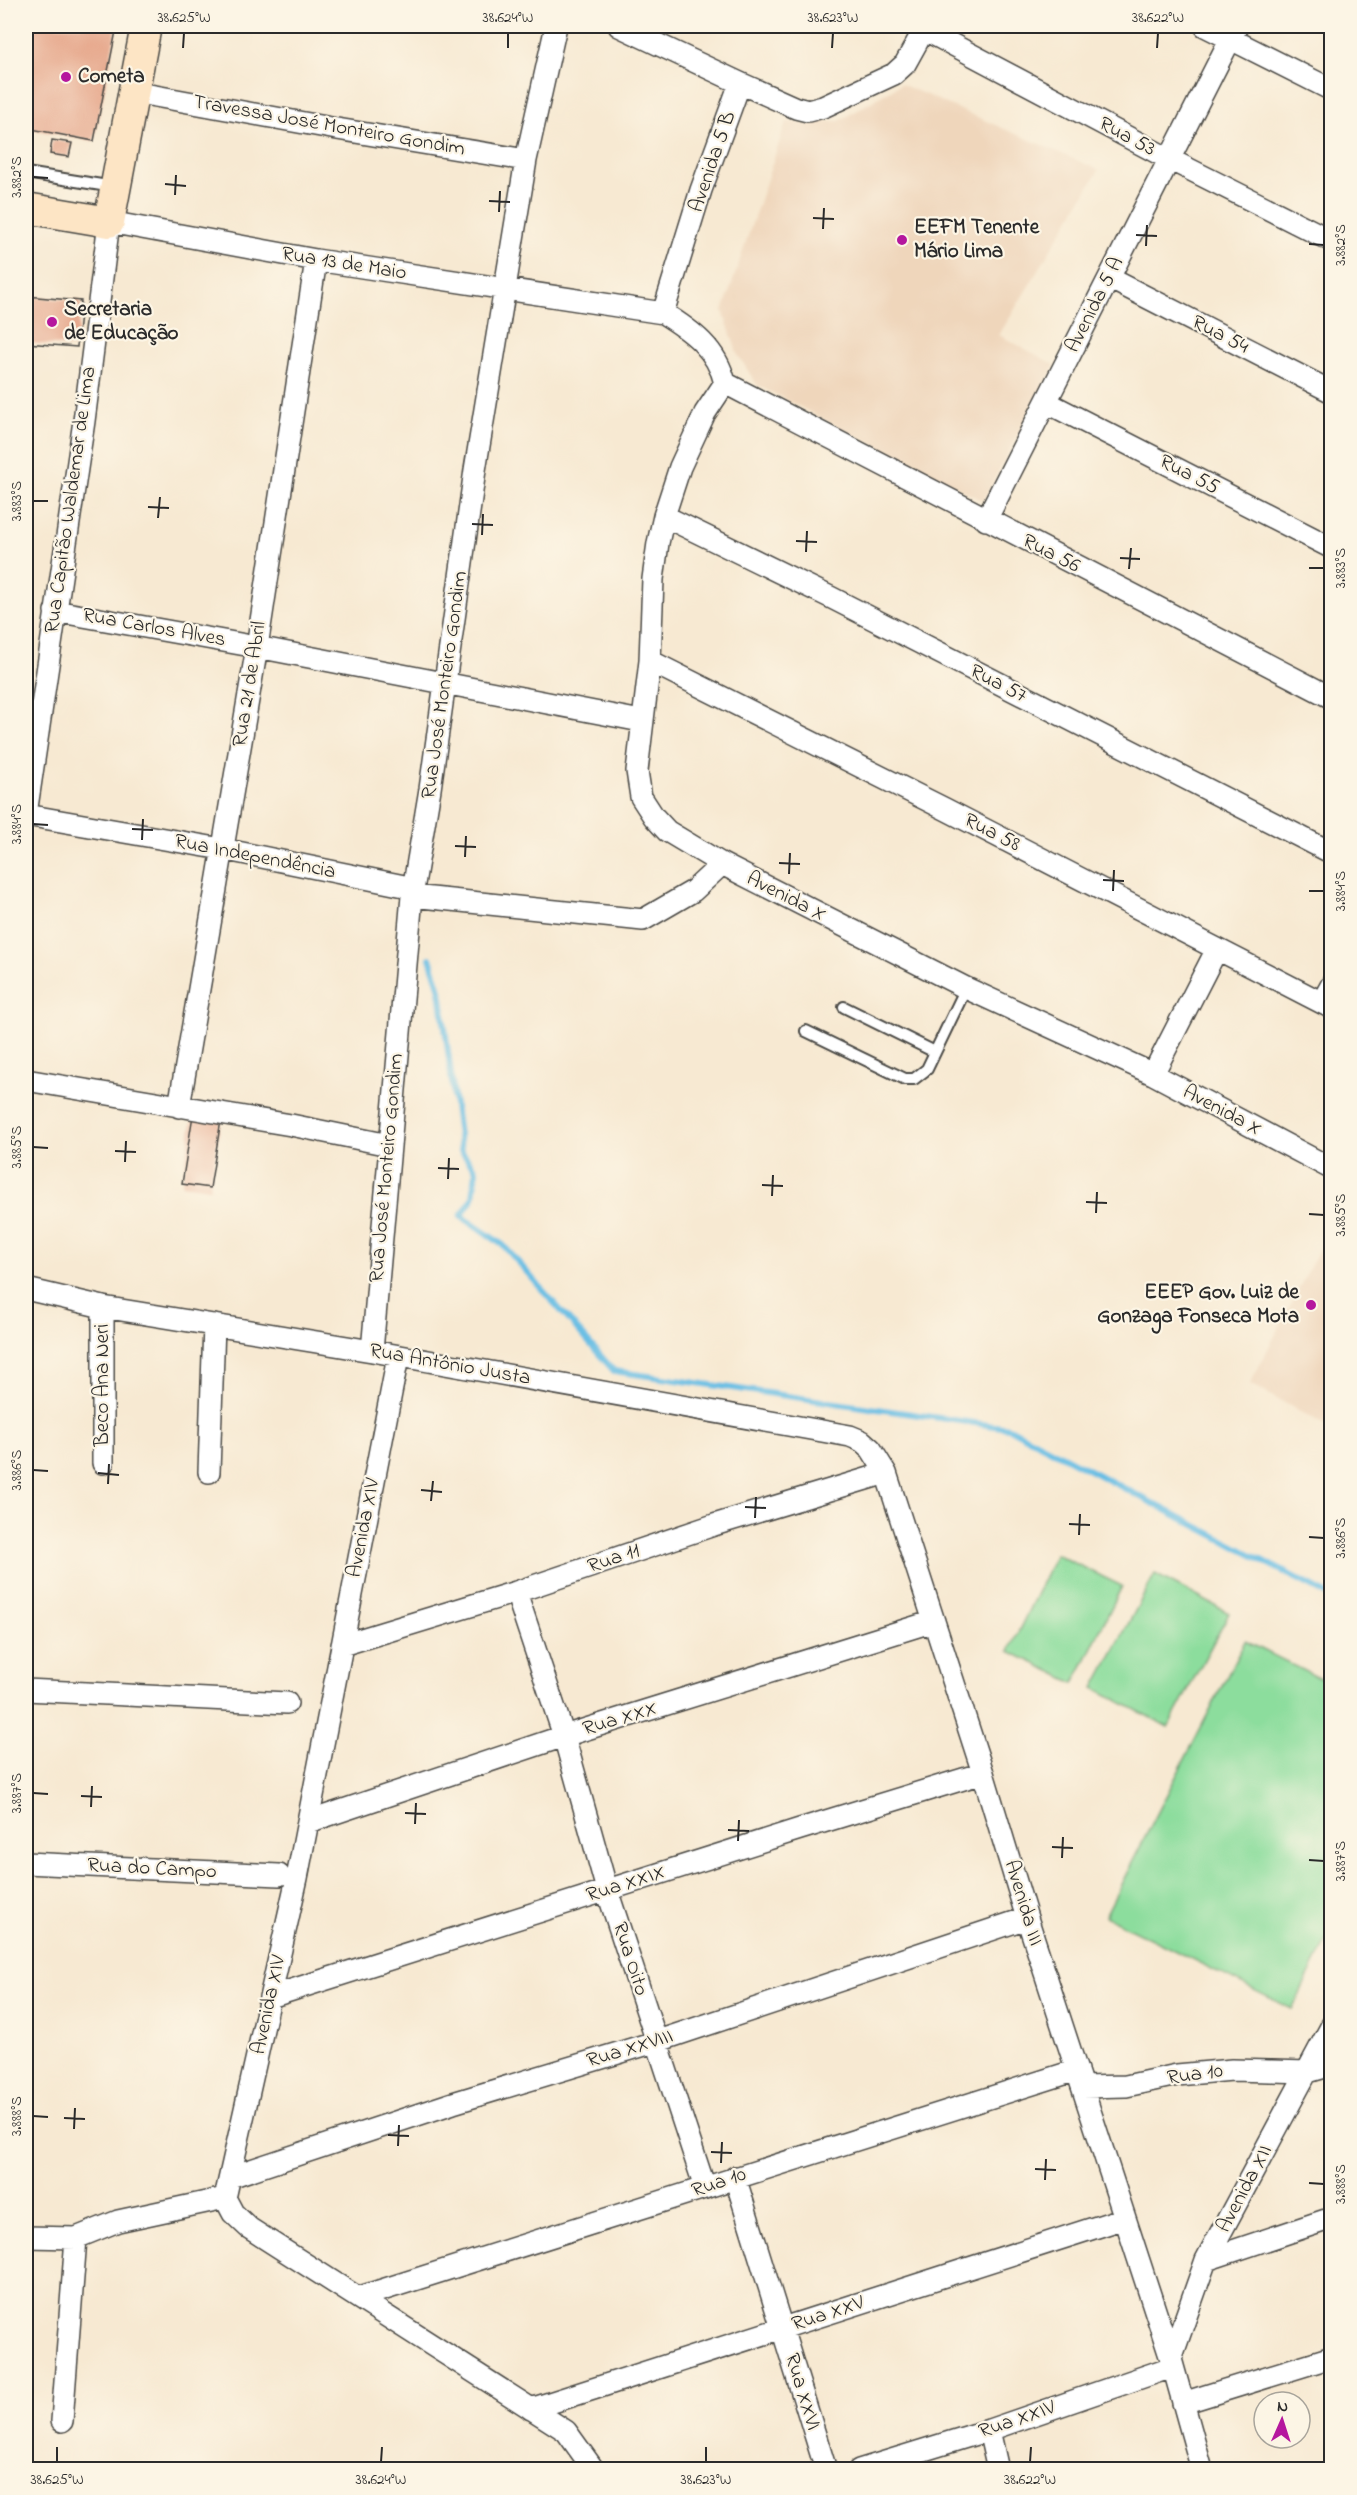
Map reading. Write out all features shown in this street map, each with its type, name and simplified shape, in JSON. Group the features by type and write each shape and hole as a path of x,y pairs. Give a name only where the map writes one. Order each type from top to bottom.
{"street":[{"path":"109,222 146,26"},
{"name":"Rua José Monteiro Gondim","path":"372,1351 413,892 475,470 507,290 526,160 556,26"},
{"path":"619,26 740,83"},
{"path":"1205,26 1233,33 1332,90"},
{"name":"Avenida 5 B","path":"663,313 701,190 740,83 796,108 808,111 823,107 894,74 905,64 925,28"},
{"name":"Rua 53","path":"925,28 1169,159 1332,241"},
{"name":"Avenida 5 A","path":"986,520 1233,33"},
{"name":"Travessa José Monteiro Gondim","path":"133,92 526,160"},
{"name":"Rua 13 de Maio","path":"26,208 316,260 663,313"},
{"name":"Rua Capitão Waldemar de Lima","path":"26,815 84,421 109,222"},
{"name":"Rua 21 de Abril","path":"179,1107 257,647 316,260"},
{"name":"Rua 54","path":"1109,278 1332,392"},
{"path":"663,313 690,330 709,347 722,370 725,383"},
{"name":"Rua 56","path":"725,383 1332,698"},
{"name":"Avenida X","path":"725,383 705,413 680,467 664,516 653,579 650,661 641,721 637,771 641,796 654,817 667,831 722,864 966,988 1153,1074 1332,1169"},
{"name":"Rua 55","path":"1046,402 1332,548"},
{"name":"Rua 57","path":"664,516 1329,846"},
{"name":"Rua Carlos Alves","path":"55,611 257,647 641,721"},
{"name":"Rua 58","path":"650,661 1217,949 1328,998"},
{"name":"Rua Independência","path":"26,815 222,849 413,892 643,920 693,891 722,864"},
{"path":"1153,1074 1217,949"},
{"path":"26,1080 291,1125 389,1145"},
{"name":"Rua Antônio Justa","path":"26,1288 103,1307 372,1351 850,1436 862,1441 871,1449"},
{"name":"Beco Ana Neri","path":"103,1307 103,1463"},
{"path":"209,1472 214,1325"},
{"name":"Avenida XIV","path":"225,2199 308,1822 398,1357"},
{"name":"Avenida III","path":"871,1449 886,1473 983,1773 1027,1918 1172,2363 1203,2469"},
{"name":"Rua 11","path":"342,1645 516,1592 714,1526 886,1473"},
{"name":"Rua Oito","path":"516,1592 564,1736 607,1890 705,2188"},
{"name":"Rua XXX","path":"308,1822 564,1736 934,1621"},
{"path":"26,1690 287,1703"},
{"name":"Rua XXIX","path":"270,1997 983,1773"},
{"name":"Rua do Campo","path":"26,1863 279,1875"},
{"name":"Rua XXVIII","path":"231,2177 453,2103 658,2042 1027,1918"},
{"name":"Avenida XII","path":"1172,2363 1206,2260 1332,2025"},
{"name":"Rua 10","path":"360,2297 735,2177 1080,2079 1126,2086 1177,2076 1232,2070 1308,2072 1332,2065"},
{"name":"Rua XXVI","path":"735,2177 826,2469"},
{"path":"26,2237 76,2238 118,2221 225,2199 234,2213 249,2228 566,2431 594,2469"},
{"name":"Rua XXV","path":"531,2409 1125,2218"},
{"path":"1206,2260 1332,2218"},
{"path":"62,2421 76,2238"},
{"path":"1183,2403 1332,2357"},
{"name":"Rua XXIV","path":"860,2469 989,2430 1172,2363"},
{"path":"989,2430 998,2469"}],"lane":[{"path":"26,173 115,188"},
{"path":"806,1031 905,1079 914,1079 922,1076 966,988"},
{"path":"844,1008 935,1052"}],"shaded area":[{"name":"EEFM Tenente Mário Lima","path":"901,84 1099,170 999,335 1055,365 983,501 757,385 738,355 723,311 786,122 839,121"},
{"name":"EEEP Gov. Luiz de Gonzaga Fonseca Mota","path":"1331,1226 1332,1428 1250,1384"}],"green space":[{"path":"1056,1554 1122,1586 1074,1683 1009,1651"},
{"path":"1155,1574 1229,1613 1168,1727 1094,1688"},
{"path":"1245,1641 1331,1684 1331,1931 1292,2009 1105,1916"}],"building":[{"name":"Cometa","path":"26,26 117,26 94,141 26,128"},
{"path":"52,140 72,143 69,157 50,154"},
{"name":"Secretaria de Educação","path":"26,296 81,301 77,347 26,343"},
{"path":"193,1115 221,1120 210,1188 182,1184"}],"waterway":[{"path":"430,958 440,990 461,1151 476,1170 473,1198 461,1216 503,1245 614,1371 1009,1428 1332,1597"}],"place":[{"name":"Cometa","path":"66,77"},
{"name":"EEFM Tenente Mário Lima","path":"902,240"},
{"name":"Secretaria de Educação","path":"52,322"},
{"name":"EEEP Gov. Luiz de Gonzaga Fonseca Mota","path":"1311,1305"}]}
